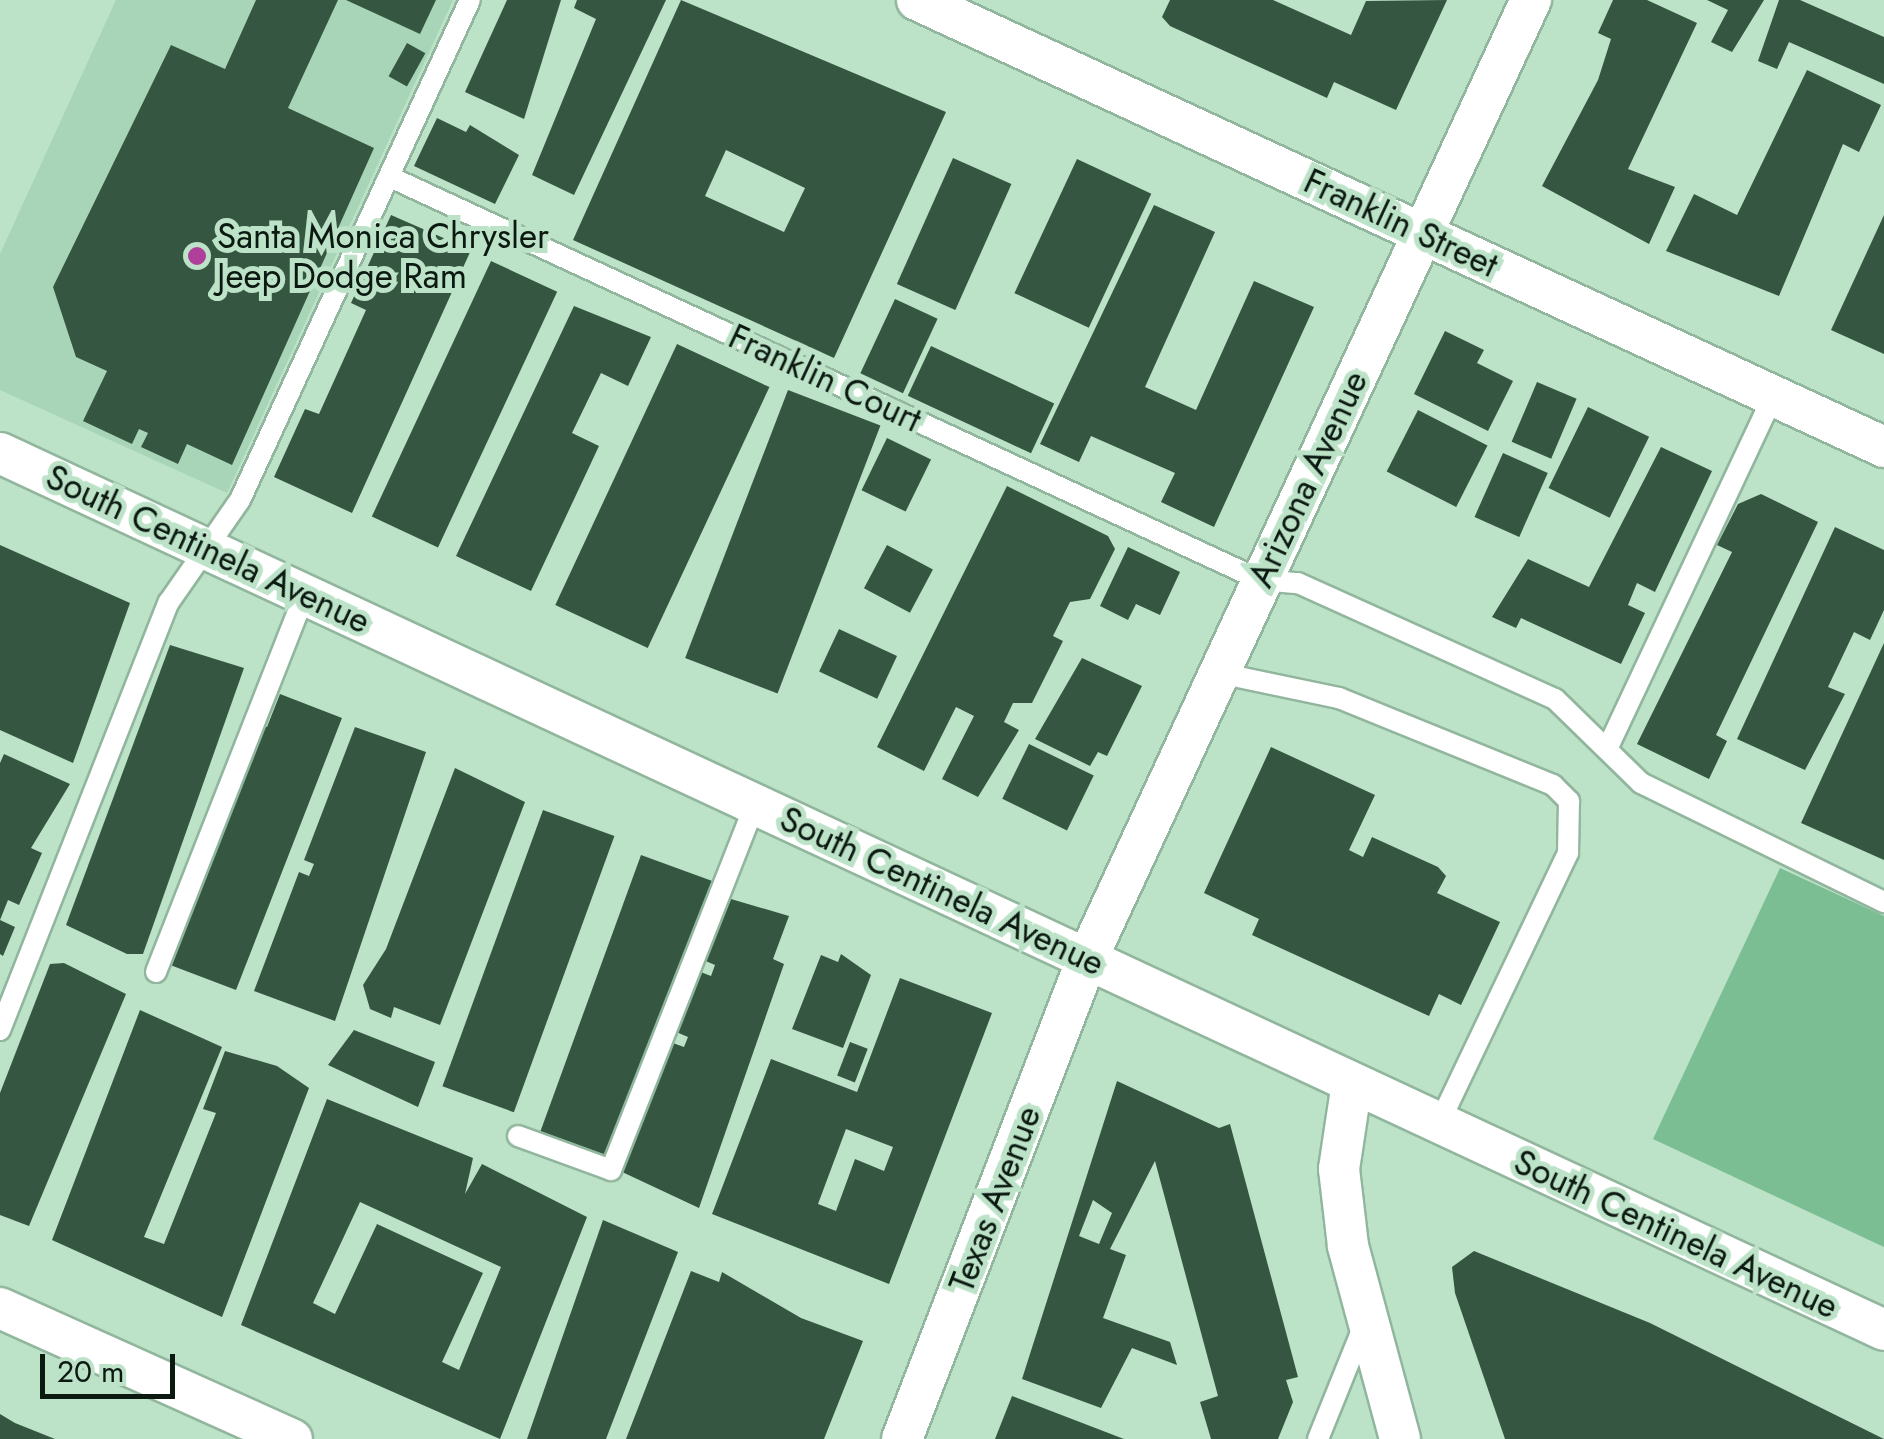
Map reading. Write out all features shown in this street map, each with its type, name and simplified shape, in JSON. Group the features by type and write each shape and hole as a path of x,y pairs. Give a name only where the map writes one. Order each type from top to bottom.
{"street":[{"name":"Franklin Street","path":"916,0 1884,447"},
{"name":"Arizona Avenue","path":"1087,959 1530,0"},
{"name":"South Centinela Avenue","path":"0,453 1884,1330"},
{"name":"Texas Avenue","path":"902,1439 1087,959"},
{"path":"1352,1083 1340,1169 1365,1323 1400,1439"},
{"path":"0,1308 292,1439"}],"lane":[{"path":"0,1030 169,602 209,548 390,177 470,0"},
{"name":"Franklin Court","path":"390,177 1260,580 1298,582 1555,698 1609,745 1641,783 1884,902"},
{"path":"1609,745 1773,397"},
{"path":"156,972 305,594"},
{"path":"1219,673 1339,698 1553,785 1570,801 1568,854 1438,1124"},
{"path":"518,1136 611,1170 755,804"},
{"path":"1318,1439 1365,1323"}],"shaded area":[{"name":"Santa Monica Chrysler Jeep Dodge Ram","path":"116,0 453,0 227,493 0,390 0,254"},
{"path":"1780,868 1884,916 1884,1247 1653,1139"}],"building":[{"name":"Santa Monica Chrysler Jeep Dodge Ram","path":"256,0 338,0 288,108 374,148 232,465 187,444 178,464 141,447 148,433 139,429 132,444 83,421 107,371 76,357 53,287 171,45 225,69"},
{"path":"346,0 436,0 420,34"},
{"path":"507,0 561,0 524,119 465,92"},
{"path":"577,0 666,0 574,195 532,175 596,19 574,8"},
{"path":"681,0 946,112 834,358 573,240","holes":["726,150 805,188 784,232 705,196"]},
{"path":"1170,0 1273,0 1351,35 1366,1 1447,0 1396,110 1334,82 1327,98 1170,26 1162,17"},
{"path":"1613,0 1647,0 1697,23 1628,169 1675,187 1649,244 1542,186 1598,80 1611,39 1598,33"},
{"path":"1707,0 1764,0 1732,52 1711,42 1728,10"},
{"path":"1779,0 1800,0 1884,37 1884,84 1789,42 1777,69 1758,61"},
{"path":"407,43 425,53 407,86 389,76"},
{"path":"1807,70 1881,105 1859,152 1843,144 1779,296 1666,251 1694,194 1737,215"},
{"path":"437,118 466,132 470,125 519,155 495,204 414,166"},
{"path":"953,158 1011,184 955,310 897,284"},
{"path":"1077,159 1151,194 1089,328 1014,293"},
{"path":"1154,205 1215,232 1145,387 1196,410 1254,281 1314,307 1214,527 1161,502 1175,473 1091,436 1079,462 1040,444"},
{"path":"391,215 471,250 352,513 274,477 305,409 319,414 366,310 351,303"},
{"path":"1884,215 1884,354 1831,330"},
{"path":"491,261 557,292 438,547 372,517"},
{"path":"895,299 938,319 903,393 860,373"},
{"path":"574,306 651,337 628,386 601,373 572,433 599,446 531,591 456,556"},
{"path":"1445,331 1484,350 1477,363 1513,381 1488,431 1414,394"},
{"path":"677,344 769,387 648,648 555,605"},
{"path":"931,346 1054,403 1031,453 908,396"},
{"path":"1537,382 1577,399 1551,459 1512,442"},
{"path":"788,390 880,425 778,693 685,658"},
{"path":"1588,407 1649,437 1610,518 1549,488"},
{"path":"1418,410 1487,445 1456,507 1387,471"},
{"path":"887,438 931,459 906,512 862,490"},
{"path":"1661,447 1712,471 1655,592 1637,583 1628,605 1645,613 1621,664 1521,618 1516,628 1492,617 1528,559 1589,587"},
{"path":"1503,453 1548,473 1519,537 1475,517"},
{"path":"1007,486 1108,536 1115,549 1090,599 1070,602 1053,636 1063,641 1032,703 1013,703 1004,722 1019,730 978,797 942,779 974,716 956,707 924,771 877,747"},
{"path":"1761,494 1818,522 1716,735 1727,741 1709,779 1637,744 1732,552 1717,545 1738,504"},
{"path":"1835,527 1884,550 1884,610 1870,640 1854,632 1828,687 1845,694 1805,770 1737,739"},
{"path":"0,545 130,603 73,763 0,730"},
{"path":"887,545 933,569 910,613 864,588"},
{"path":"1128,547 1180,572 1160,615 1136,604 1128,620 1100,606"},
{"path":"839,629 897,656 877,699 819,672"},
{"path":"1884,643 1884,860 1801,823"},
{"path":"170,645 244,668 143,954 127,954 66,925"},
{"path":"1082,658 1142,686 1107,756 1098,752 1090,766 1035,739"},
{"path":"280,694 342,718 236,990 165,963 258,724 267,727"},
{"path":"355,727 426,752 335,1021 254,991 299,872 309,876 314,864 304,860"},
{"path":"1029,744 1094,776 1067,830 1002,799"},
{"path":"1271,747 1375,795 1349,850 1363,857 1372,837 1438,867 1446,876 1437,893 1500,922 1461,1005 1439,994 1429,1016 1252,935 1259,919 1204,893"},
{"path":"4,754 70,784 31,848 42,853 19,905 8,900 0,920 0,763"},
{"path":"455,768 525,802 440,1025 394,1007 391,1018 370,1009 363,985 386,949"},
{"path":"543,810 614,836 514,1112 442,1086"},
{"path":"641,855 714,882 614,1158 540,1131"},
{"path":"731,899 789,916 773,959 784,964 699,1208 620,1171 670,1042 684,1047 688,1037 674,1031 698,971 711,976 715,965 701,959"},
{"path":"0,920 15,927 3,956 0,954"},
{"path":"841,954 871,975 843,1048 792,1029 821,955 838,962"},
{"path":"64,963 126,994 29,1226 0,1215 0,1093 50,964"},
{"path":"900,978 992,1013 889,1284 712,1214 771,1059 857,1092","holes":["846,1129 893,1147 884,1171 855,1159 836,1211 818,1204"]},
{"path":"140,1010 222,1047 144,1237 164,1244 216,1113 203,1109 225,1051 277,1066 309,1088 222,1317 52,1240"},
{"path":"354,1030 435,1062 418,1107 328,1065"},
{"path":"850,1042 868,1049 855,1082 837,1076"},
{"path":"1117,1081 1219,1128 1230,1124 1298,1377 1286,1380 1293,1402 1278,1439 1211,1439 1200,1402 1218,1396 1155,1161 1110,1249 1126,1255 1103,1318 1170,1342 1177,1365 1132,1348 1101,1408 1022,1379","holes":["1093,1200 1112,1213 1099,1244 1079,1236"]},
{"path":"327,1099 473,1158 465,1194 482,1164 587,1217 500,1439 241,1325","holes":["360,1202 501,1267 459,1370 442,1362 483,1273 377,1224 335,1314 313,1303"]},
{"path":"603,1220 678,1252 606,1439 527,1439"},
{"path":"1474,1251 1650,1323 1884,1439 1505,1439 1455,1293 1452,1267"},
{"path":"691,1271 719,1282 722,1272 801,1318 863,1341 824,1439 626,1439"},
{"path":"1012,1396 1124,1439 995,1439"},
{"path":"0,1414 15,1423 55,1439 0,1439"}],"place":[{"name":"Santa Monica Chrysler Jeep Dodge Ram","path":"197,256"}]}
